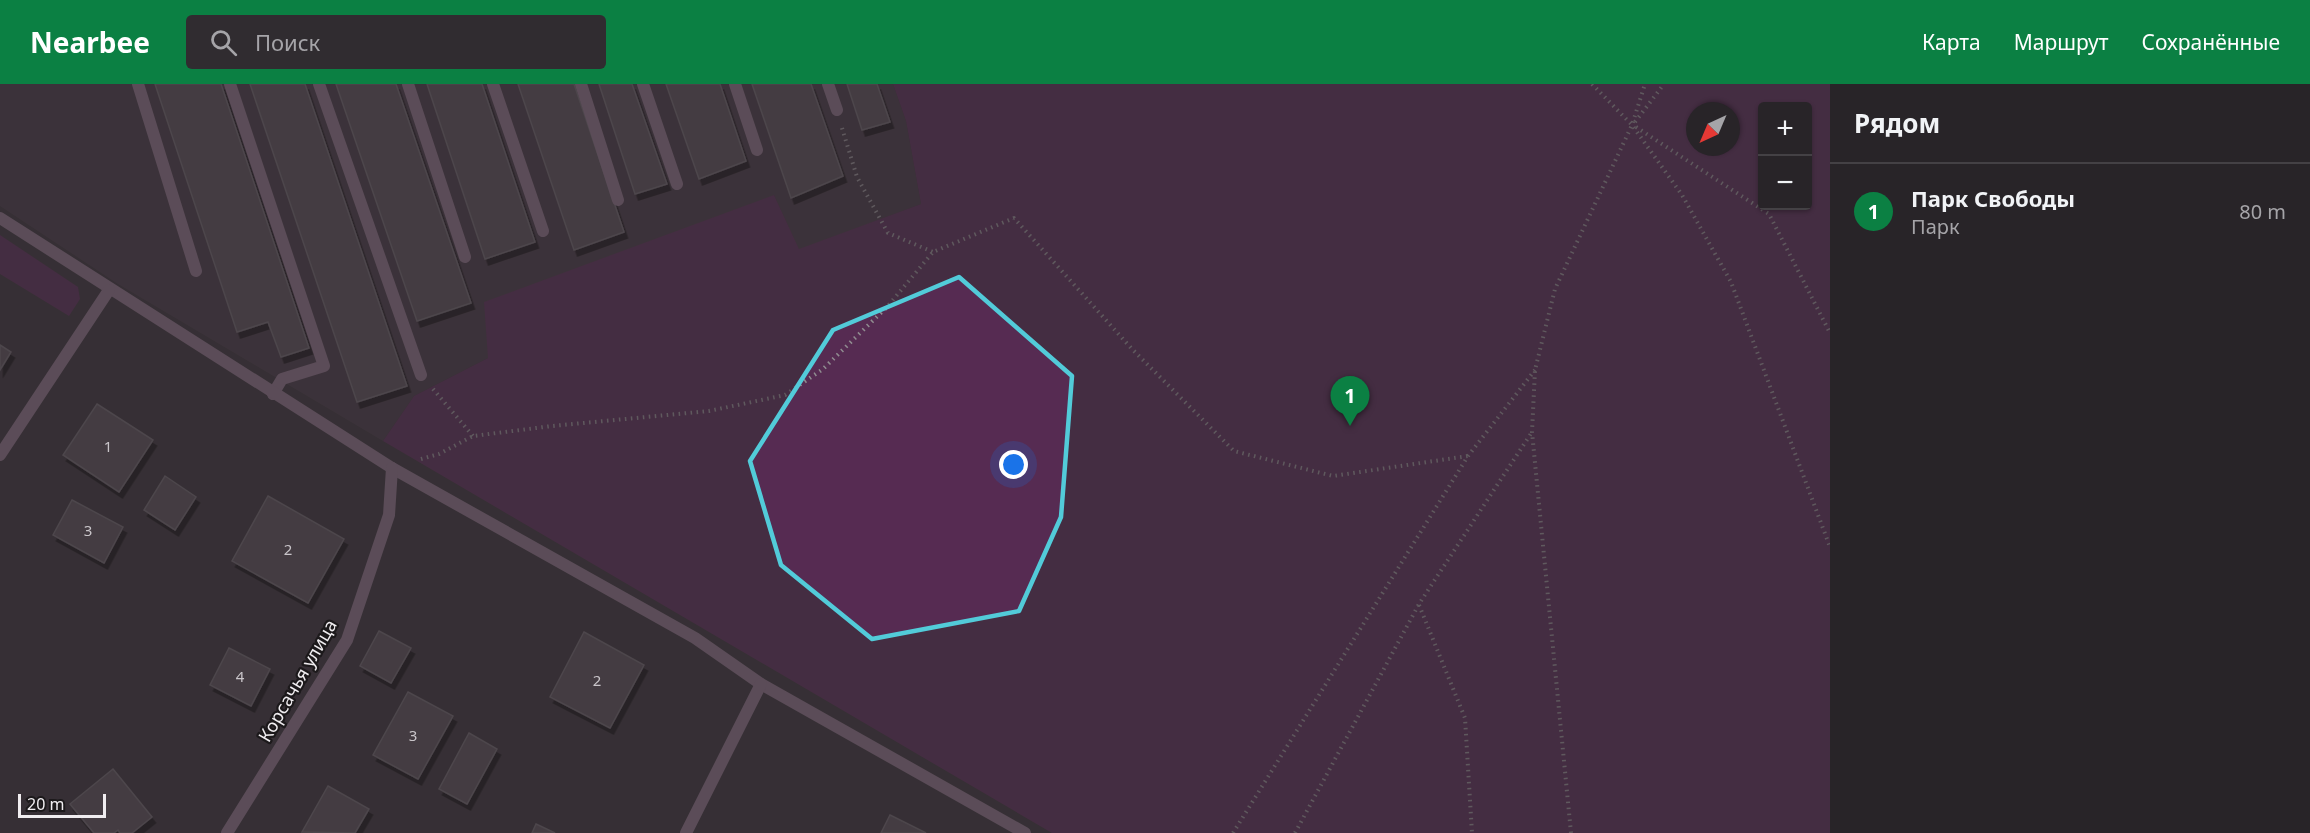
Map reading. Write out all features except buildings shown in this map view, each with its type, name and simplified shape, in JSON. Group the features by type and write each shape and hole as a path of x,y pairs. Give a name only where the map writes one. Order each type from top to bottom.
{"street":[{"path":"138,84 196,271"},
{"path":"230,84 324,366 282,379 273,394"},
{"path":"319,84 421,375"},
{"path":"408,84 465,257"},
{"path":"494,84 543,231"},
{"path":"581,84 618,200"},
{"path":"644,84 677,184"},
{"path":"735,84 757,150"},
{"path":"828,84 837,110"},
{"path":"0,218 109,290 392,468 695,638 761,684 1025,833"},
{"path":"0,455 109,290"},
{"name":"Корсачья улица","path":"228,833 347,640 389,515 392,468"},
{"path":"686,833 761,684"}],"path":[{"path":"1592,84 1632,125 1682,195 1731,282 1830,547"},
{"path":"1571,833 1532,432 1535,370 1555,288 1632,125 1645,84"},
{"path":"1632,125 1664,84"},
{"path":"837,110 857,177 888,233 933,252"},
{"path":"1632,125 1769,213 1830,333"},
{"path":"392,468 439,454 473,436 709,411 785,395 824,369 887,307 933,252 1014,218 1132,349 1234,451 1333,476 1468,456"},
{"path":"1233,833 1468,456 1535,370"},
{"path":"421,375 473,436"},
{"path":"1297,833 1298,827 1419,604 1532,432"},
{"path":"1419,604 1465,718 1472,833"}],"highlighted area":[{"path":"959,277 1072,376 1061,517 1019,611 872,639 781,565 750,461 833,330"}],"shaded area":[{"path":"0,84 893,84 906,121 921,204 799,250 774,195 488,358 414,396 383,441 118,284 0,206"},
{"path":"893,84 1830,84 1830,833 1052,833 383,441 414,396 488,358 484,302 774,195 799,249 921,204 906,121"},
{"path":"0,235 78,287 80,299 69,316 0,274"}],"place":[{"name":"Парк Свободы","path":"1350,426"}]}
